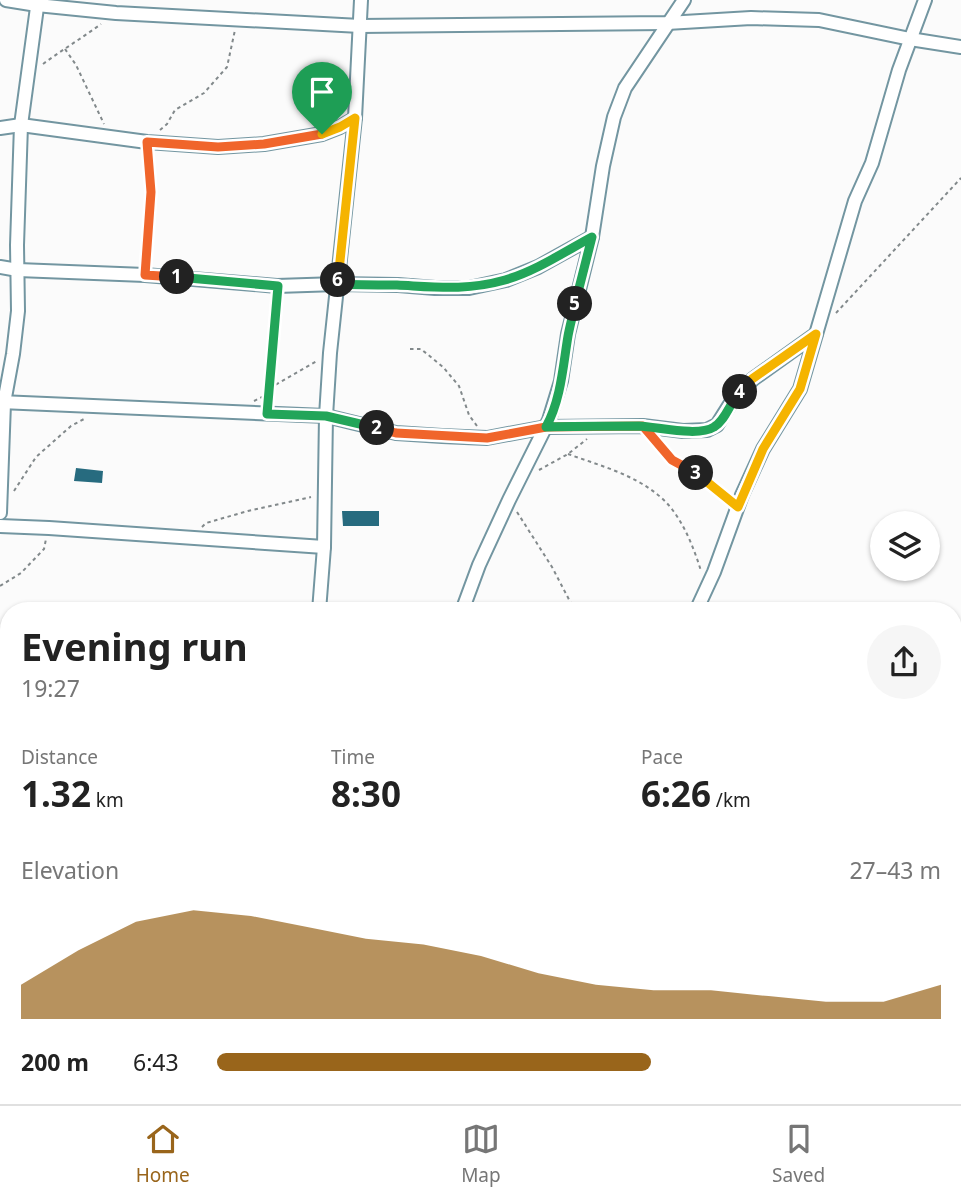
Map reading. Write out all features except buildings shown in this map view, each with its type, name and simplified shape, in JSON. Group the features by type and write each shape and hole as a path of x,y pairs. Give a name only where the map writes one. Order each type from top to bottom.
{"street":[{"path":"6,0 116,13 360,26 667,23 751,18 819,20 961,47"},
{"path":"320,602 330,353 355,118 361,0"},
{"path":"465,602 509,500 550,420 592,237 614,117 625,88 684,0"},
{"path":"700,602 763,449 800,389 855,201 872,163 910,39 925,0"},
{"path":"0,511 2,402 15,343 18,311 21,125 37,3"},
{"path":"0,128 21,125 116,139 218,147 264,144 322,134 355,118"},
{"path":"0,267 278,286 337,284 469,288 506,280 538,267 592,237"},
{"path":"2,402 326,416 396,433 487,438 546,427 643,426 707,430 717,425 733,398 752,379 816,334"},
{"path":"0,526 324,547"}],"path":[{"path":"27,76 116,13"},
{"path":"145,275 151,192 147,142 167,124 175,110 204,93 227,67 235,19"},
{"path":"64,48 76,65 101,121 116,139"},
{"path":"834,315 961,178"},
{"path":"267,414 278,286"},
{"path":"410,349 421,349 443,367 459,386 469,415 487,438"},
{"path":"232,412 268,394 275,385 330,353"},
{"path":"0,511 36,457 71,426 103,407"},
{"path":"643,426 672,460 695,473 738,507"},
{"path":"519,480 568,454 586,440"},
{"path":"568,454 631,478 659,495 678,518 693,546 707,588"},
{"path":"188,537 206,523 326,494"},
{"path":"509,500 552,566 570,602"},
{"path":"0,586 21,573 44,549 49,528"}],"route":[{"path":"322,134 264,144 218,147 147,142 151,192 145,275 278,286 267,414 326,416 396,433 487,438 546,427 643,426 672,460 695,473 738,507 763,449 800,389 816,334 752,379 733,398 717,425 707,430 643,426 605,426 546,427 561,381 568,334 592,237 538,267 506,280 469,288 337,284 355,118 322,134"}]}
